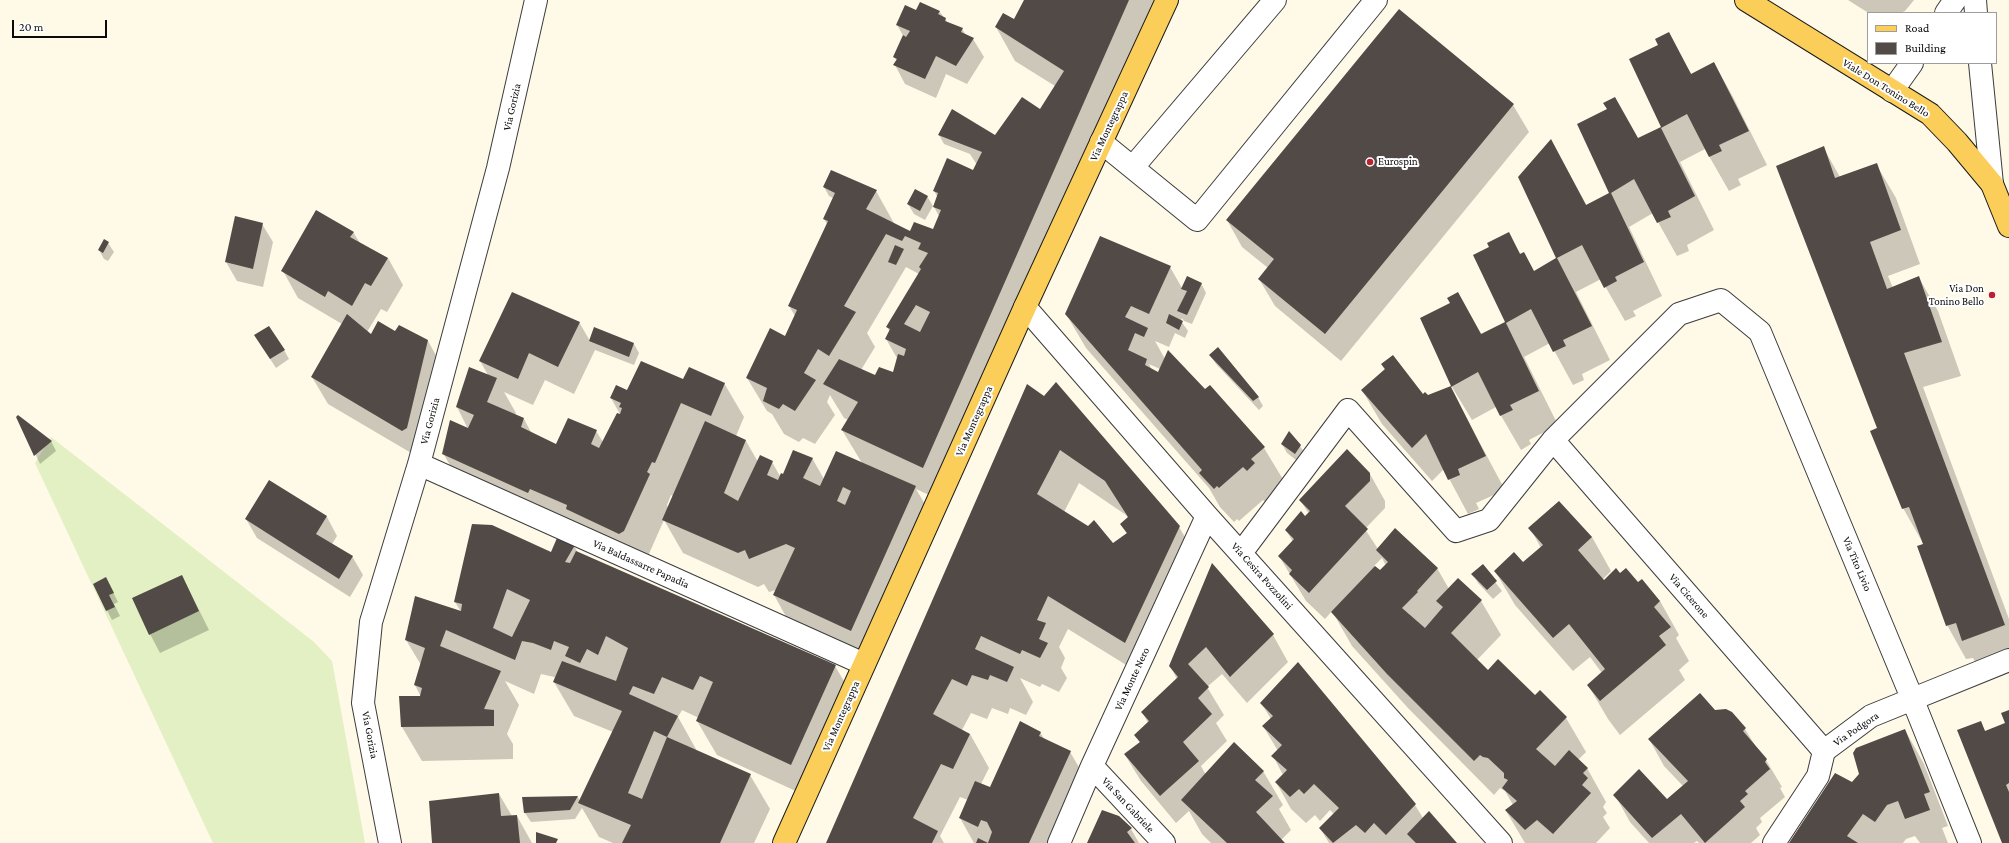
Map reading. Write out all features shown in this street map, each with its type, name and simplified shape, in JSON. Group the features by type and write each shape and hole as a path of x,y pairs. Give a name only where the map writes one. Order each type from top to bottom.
{"main road":[{"name":"Via Montegrappa","path":"784,843 1025,307 1166,0"},
{"name":"Viale Don Tonino Bello","path":"1746,0 1930,114 1957,142 1992,184 2009,226"}],"street":[{"name":"Via Gorizia","path":"390,843 363,703 371,622 419,464 498,168 536,0"},
{"path":"1133,167 1275,0"},
{"path":"1101,142 1197,220 1376,0"},
{"path":"1947,12 1955,0"},
{"path":"1975,0 1976,12"},
{"path":"1892,91 1911,64"},
{"path":"1980,64 1992,184"},
{"name":"Via Tito Livio","path":"1553,440 1679,314 1721,300 1760,332 1912,698 1970,843"},
{"name":"Via Cesira Pozzolini","path":"1025,307 1207,516 1501,843"},
{"path":"1241,553 1348,410 1456,531 1490,520 1553,440"},
{"name":"Via Cicerone","path":"1553,440 1824,751"},
{"name":"Via Baldassarre Papadia","path":"419,464 864,664"},
{"name":"Via Monte Nero","path":"1059,843 1092,766 1207,516"},
{"name":"Via Podgora","path":"1774,843 1818,776 1824,751 1871,716 1912,698 2009,660"},
{"name":"Via San Gabriele","path":"1092,766 1164,843"}],"green space":[{"path":"51,437 314,642 332,661 365,843 213,843 35,463"}],"building":[{"path":"1024,0 1129,0 923,468 841,430 858,402 823,384 839,359 875,375 879,367 893,372 898,354 904,356 906,349 885,339 890,329 886,327 921,269 919,267 928,253 918,249 921,243 905,236 902,241 886,234 844,306 856,312 829,356 818,349 804,373 816,380 795,411 783,404 779,409 763,401 767,388 746,378 770,328 785,336 797,310 788,306 828,221 823,219 835,193 823,187 831,170 877,190 866,209 910,231 914,222 933,229 941,210 933,207 938,193 933,191 947,158 973,170 982,152 938,135 952,109 995,135 1022,97 1040,109 1064,71 995,27 1003,13 1014,19","holes":["916,305 930,312 920,332 904,324"]},
{"path":"920,2 940,11 938,14 946,18 945,21 963,28 961,32 974,38 956,66 936,56 925,79 893,65 897,59 893,57 903,35 906,37 910,31 896,25 905,5 916,10"},
{"name":"Eurospin","path":"1399,9 1514,104 1325,334 1258,279 1274,259 1226,220"},
{"path":"1669,32 1691,74 1714,62 1749,131 1719,145 1722,151 1709,157 1687,114 1661,128 1695,196 1668,211 1671,217 1657,223 1634,179 1611,193 1644,262 1615,277 1617,281 1604,288 1582,245 1557,258 1592,326 1563,340 1566,346 1553,352 1531,309 1506,323 1539,391 1510,405 1513,410 1500,416 1478,372 1451,387 1486,456 1458,469 1460,475 1448,480 1426,434 1412,448 1361,390 1385,369 1381,364 1393,355 1423,394 1425,392 1428,395 1451,386 1420,318 1450,303 1447,298 1458,292 1481,334 1505,322 1473,255 1489,247 1487,243 1509,232 1520,254 1524,252 1534,271 1556,258 1518,177 1551,139 1586,205 1609,193 1577,124 1607,109 1603,103 1615,97 1638,138 1661,127 1629,59 1658,45 1655,39"},
{"path":"1824,146 1835,178 1877,163 1901,230 1870,242 1887,289 1919,276 1942,342 1904,353 2005,625 1962,641 1956,623 1946,626 1917,546 1923,544 1909,507 1902,509 1870,431 1877,428 1776,166"},
{"path":"915,189 928,196 920,211 907,204"},
{"path":"316,210 354,232 350,237 388,258 371,286 365,283 352,306 328,291 325,297 281,271"},
{"path":"235,216 263,223 253,269 225,262"},
{"path":"1100,236 1171,266 1149,314 1131,306 1125,317 1148,328 1144,337 1135,333 1128,350 1147,359 1145,365 1158,372 1168,350 1205,389 1210,385 1265,447 1251,459 1255,463 1247,471 1243,467 1219,488 1217,486 1214,489 1199,473 1202,470 1065,314"},
{"path":"104,239 109,242 103,253 98,250"},
{"path":"895,245 904,249 896,265 888,262"},
{"path":"1187,276 1202,283 1187,315 1177,311 1187,291 1181,289"},
{"path":"512,292 580,322 558,367 529,353 518,379 479,361"},
{"path":"347,314 371,334 378,321 395,331 399,325 428,340 407,428 402,431 311,377"},
{"path":"1169,314 1183,321 1179,330 1166,323"},
{"path":"269,326 285,350 270,359 254,335"},
{"path":"594,327 634,343 629,357 589,341"},
{"path":"1218,347 1259,397 1253,401 1209,355"},
{"path":"641,361 683,379 689,367 725,383 711,416 681,403 655,463 652,462 647,472 650,474 624,531 619,534 566,509 567,505 530,489 528,493 442,454 450,420 468,428 474,415 456,407 469,367 497,378 487,402 524,418 521,427 556,444 568,418 597,430 591,444 599,448 617,413 620,414 622,408 619,407 621,403 610,398 616,385 627,390"},
{"path":"1056,382 1180,526 1125,643 1048,596 1037,620 1046,623 1039,639 1048,643 1040,658 1022,650 1020,654 981,636 975,649 1014,667 1007,682 990,675 988,680 972,675 967,686 952,679 933,714 970,734 953,769 941,764 913,818 938,831 932,843 826,843 1027,384 1044,396","holes":["1060,450 1105,481 1128,517 1120,524 1127,533 1113,543 1094,520 1088,526 1037,494"]},
{"path":"18,415 52,441 34,456 16,417"},
{"path":"705,421 746,440 724,493 738,501 760,455 773,461 767,475 778,480 781,473 783,474 793,450 813,458 803,478 820,486 836,451 916,486 851,631 773,595 795,548 786,544 749,559 745,550 738,553 662,520","holes":["843,487 851,491 845,505 837,501"]},
{"path":"1289,431 1301,445 1295,454 1281,444"},
{"path":"1347,449 1370,473 1370,481 1345,506 1368,529 1309,593 1289,574 1292,570 1278,556 1294,539 1285,530 1301,511 1305,516 1310,511 1299,500"},
{"path":"269,480 327,516 316,534 353,556 339,579 245,519"},
{"path":"1559,501 1592,537 1578,550 1604,580 1616,568 1620,573 1626,568 1638,582 1642,579 1660,601 1654,607 1671,627 1659,636 1666,645 1600,701 1587,685 1605,669 1569,624 1553,638 1494,571 1514,552 1523,562 1543,545 1528,528"},
{"path":"472,524 492,525 551,552 557,538 575,545 565,562 570,563 576,551 836,665 791,765 696,721 713,682 700,676 693,690 662,677 654,694 633,686 629,694 678,716 667,737 751,774 720,843 622,843 631,825 578,803 622,711 553,682 562,661 616,681 628,648 606,636 598,655 587,649 580,663 565,656 569,647 554,641 551,650 533,643 522,641 515,660 446,630 440,646 501,671 484,709 494,710 494,726 401,727 399,696 420,696 422,688 414,685 425,648 405,640 415,596 461,611 462,604 454,602","holes":["507,589 530,600 512,637 493,628","654,731 667,737 642,799 628,793"]},
{"path":"1395,528 1438,568 1402,608 1425,628 1443,607 1436,601 1458,578 1482,600 1451,633 1488,670 1498,659 1535,695 1540,690 1567,717 1536,749 1555,766 1569,750 1588,768 1583,773 1588,778 1582,785 1591,793 1553,834 1537,820 1525,830 1505,810 1517,801 1502,788 1508,780 1504,778 1504,773 1488,758 1480,755 1474,761 1387,674 1331,612 1375,566 1380,570 1388,562 1376,550"},
{"path":"1212,563 1274,634 1230,677 1206,647 1188,664 1209,687 1198,698 1212,714 1183,742 1199,761 1160,796 1124,754 1140,742 1134,735 1149,721 1141,712 1178,677 1169,666"},
{"path":"1483,564 1497,581 1487,590 1471,574"},
{"path":"182,575 199,611 149,635 132,598"},
{"path":"106,577 114,593 109,595 115,607 106,611 93,584"},
{"path":"1298,662 1416,804 1386,835 1374,823 1365,833 1356,825 1333,843 1319,828 1339,808 1314,784 1304,794 1299,789 1290,797 1275,782 1287,770 1271,756 1282,745 1262,726 1273,716 1260,703"},
{"path":"1700,693 1715,710 1726,709 1732,712 1746,728 1743,731 1767,759 1765,762 1770,769 1745,791 1748,794 1740,801 1745,807 1705,843 1681,814 1652,838 1613,795 1639,769 1667,799 1688,781 1648,739"},
{"path":"2009,710 2009,783 2006,785 2009,792 2009,843 2002,843 1957,730 1981,721 1985,731 2005,723 2001,713"},
{"path":"1020,721 1041,732 1039,736 1071,751 1029,843 988,843 992,832 987,822 981,820 978,827 959,818 975,781 990,787"},
{"path":"1905,729 1930,792 1924,794 1930,810 1905,819 1898,801 1887,805 1875,822 1863,814 1847,836 1858,843 1789,843 1835,773 1852,782 1859,774 1853,753 1856,748"},
{"path":"1234,742 1264,771 1255,780 1273,796 1256,812 1285,843 1227,843 1181,800"},
{"path":"499,793 501,816 517,815 520,843 432,843 429,801"},
{"path":"578,796 570,810 524,813 522,797"},
{"path":"1102,810 1119,816 1132,828 1127,832 1135,843 1087,843"},
{"path":"1429,811 1457,843 1416,843 1407,834"},
{"path":"536,832 558,839 556,843 536,843"},
{"path":"978,838 988,843 976,843"}],"place":[{"name":"Eurospin","path":"1370,162"},
{"name":"Via Don Tonino Bello","path":"1992,295"}]}
